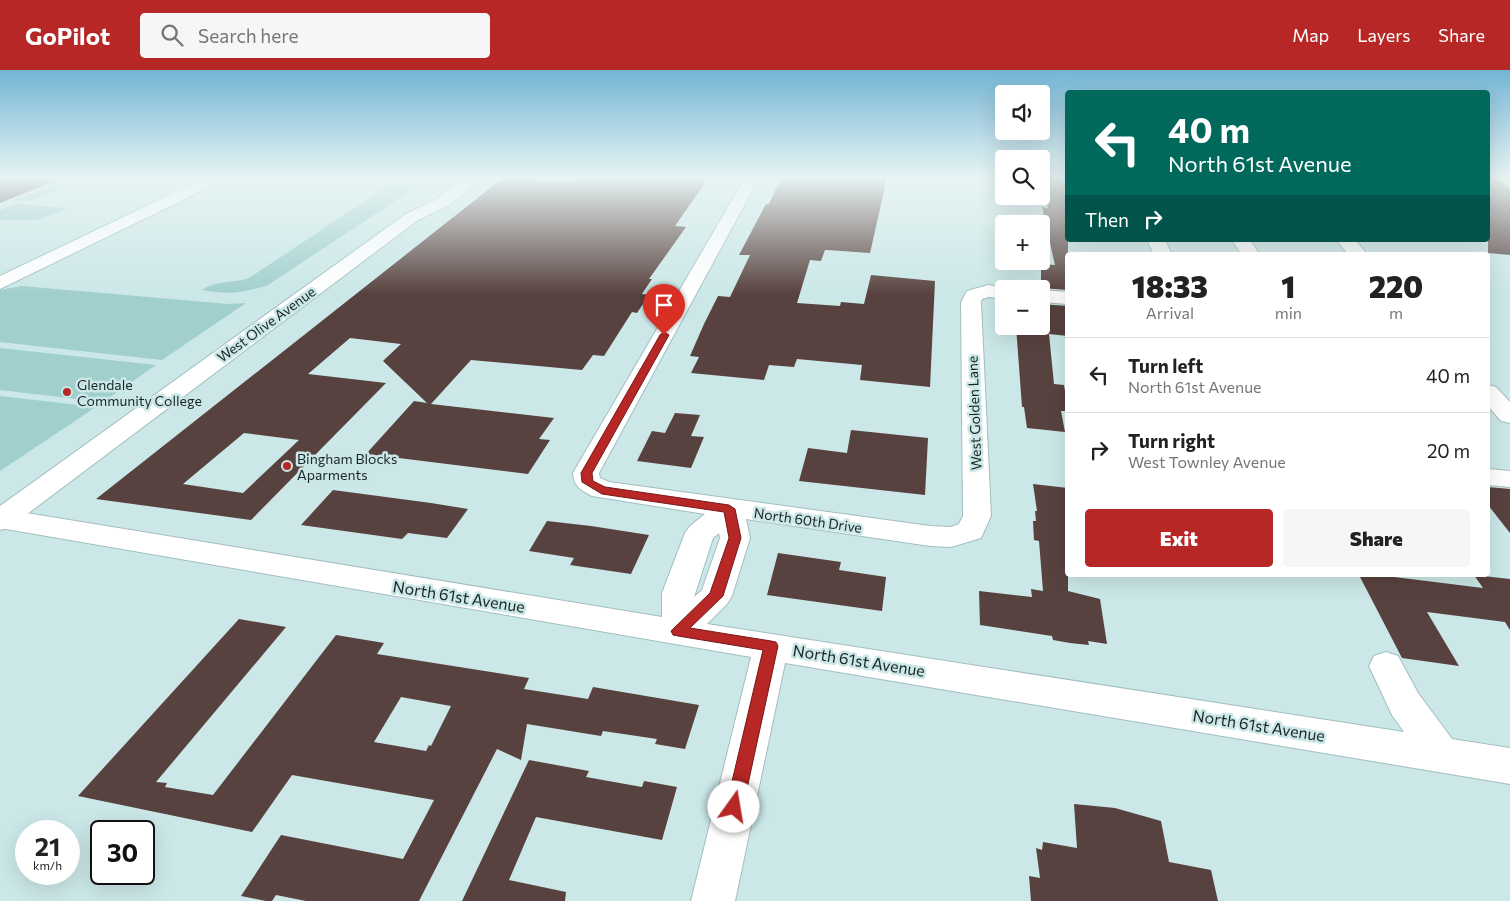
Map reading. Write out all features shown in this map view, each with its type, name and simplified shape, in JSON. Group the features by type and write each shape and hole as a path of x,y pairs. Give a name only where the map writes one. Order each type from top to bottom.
{"street":[{"path":"0,283 137,217"},
{"name":"West Olive Avenue","path":"1,520 412,217"},
{"name":"North 60th Drive","path":"730,217 586,473 587,482 602,490 930,536 951,537 971,531"},
{"path":"1347,242 1356,252"},
{"name":"West Golden Lane","path":"971,531 977,516 970,302 974,295 995,292"},
{"path":"1050,297 1065,298"},
{"path":"1497,397 1510,416"},
{"path":"1490,477 1510,479"},
{"path":"678,631 716,596 735,538 729,509"},
{"name":"North 61st Avenue","path":"1,520 1510,766"},
{"path":"713,901 771,646"},
{"path":"1386,666 1405,704 1440,754"}],"shaded area":[{"path":"0,217 46,217 38,220 0,220"},
{"path":"341,217 371,217 268,285 236,292 202,290 214,284 249,278"},
{"path":"22,286 228,304 246,303 162,360 0,342 0,290"},
{"path":"0,348 156,365 103,402 0,390"},
{"path":"0,396 96,407 0,471"}],"building":[{"path":"454,217 681,217 675,226 686,227 649,279 652,279 642,294 649,295 637,313 632,312 604,356 593,355 582,370 471,360 431,404 554,418 539,439 550,440 528,474 366,454 414,401 427,403 383,361 401,344 350,338 308,374 386,383 251,520 96,499","holes":["244,433 299,440 243,493 183,484"]},
{"path":"759,217 878,217 870,253 825,250 821,261 810,260 797,303 840,306 841,302 864,304 871,275 935,281 930,387 860,380 862,365 797,359 794,367 769,365 764,380 691,373 699,357 690,356 718,296 730,297 750,255 739,255"},
{"path":"1050,217 1065,217 1065,242 1068,242 1068,252 1065,252 1065,290 1050,289 1050,280 1041,280 1041,270 1050,270 1050,265 1055,265 1050,243"},
{"path":"1490,217 1510,217 1510,255 1488,252"},
{"path":"1050,305 1065,306 1065,336 1050,334"},
{"path":"1017,335 1049,335 1054,384 1064,385 1065,391 1065,411 1061,411 1065,432 1027,428 1024,407 1022,407"},
{"path":"675,413 700,415 691,436 704,437 691,468 637,461 652,431 665,433"},
{"path":"851,430 928,438 925,495 799,481 808,448 847,453"},
{"path":"1033,484 1065,488 1065,577 1068,577 1068,591 1100,599 1107,644 1088,641 1089,645 1070,643 1053,640 1052,636 980,625 979,591 1032,597 1031,589 1043,591 1039,541 1034,540 1033,521 1036,521 1035,511 1037,511"},
{"path":"1490,487 1510,489 1510,533 1490,508"},
{"path":"333,490 468,509 447,538 408,533 402,539 301,525"},
{"path":"547,521 649,535 631,574 570,565 574,558 529,551"},
{"path":"778,553 841,562 839,570 886,577 882,611 767,595"},
{"path":"1360,577 1394,577 1483,588 1475,577 1510,579 1510,630 1505,622 1427,612 1459,666 1402,658"},
{"path":"239,619 286,627 156,782 167,783 165,787 213,795 336,635 384,643 377,654 529,678 524,689 588,699 593,687 699,705 685,749 655,744 657,739 603,731 601,736 527,724 521,760 497,749 419,901 306,901 276,895 272,901 266,901 241,896 281,835 403,859 434,800 292,775 252,832 78,796","holes":["401,697 451,706 431,746 429,745 426,751 374,742"]},
{"path":"529,760 589,771 586,777 642,787 644,781 677,787 662,840 536,817 509,880 566,892 565,901 462,901"},
{"path":"1074,804 1115,808 1161,821 1169,862 1211,870 1218,901 1031,901 1029,876 1040,878 1036,848 1042,850 1043,842 1077,848"}],"place":[{"name":"Glendale Community College","path":"67,392"},
{"name":"Bingham Blocks Aparments","path":"287,466"}],"route":[{"path":"664,335 586,473 587,482 602,490 729,509 735,538 716,596 678,631 771,646 734,807"}]}
